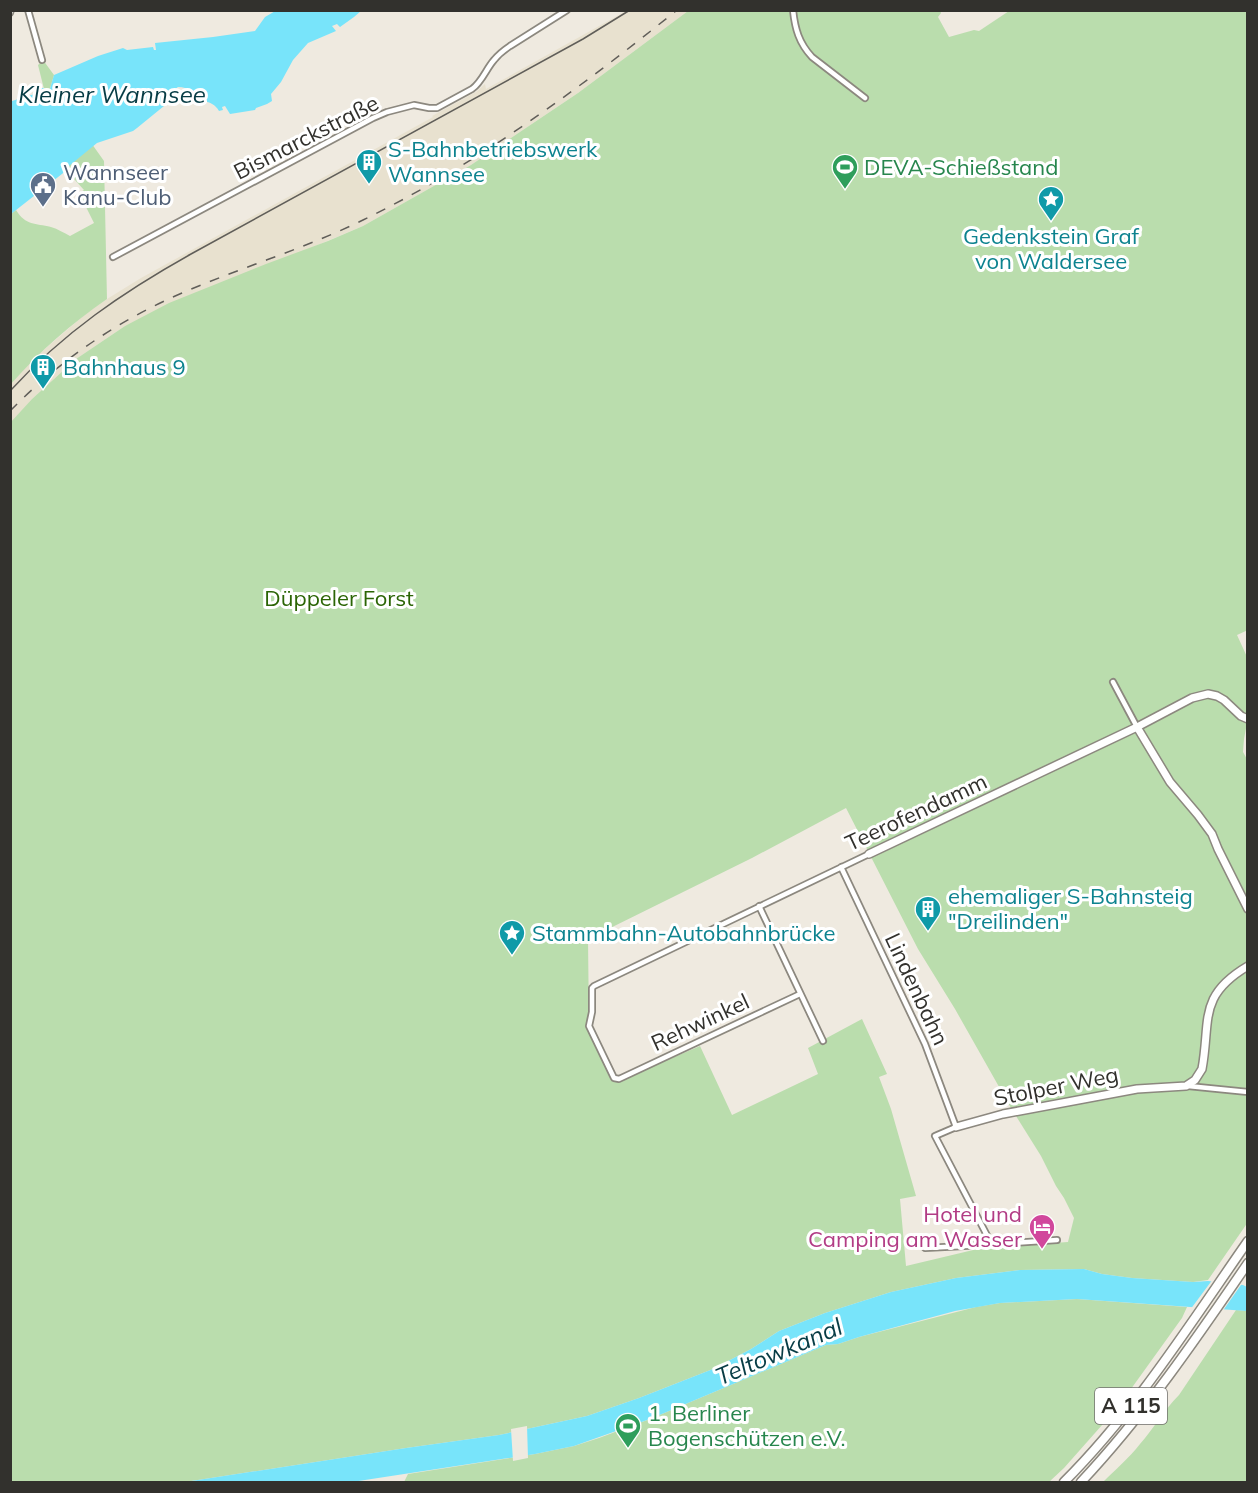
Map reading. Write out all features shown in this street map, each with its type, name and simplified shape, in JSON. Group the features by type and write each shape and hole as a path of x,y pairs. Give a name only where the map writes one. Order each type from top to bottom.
{"highway":[{"name":"A 115","path":"1064,1482 1120,1420 1191,1324 1248,1241"},
{"name":"A 115","path":"1081,1482 1136,1420 1247,1264"}],"street":[{"path":"28,10 42,60"},
{"name":"Bismarckstraße","path":"113,257 373,118 408,106 437,108 464,94 477,86 494,59 502,52 567,10"},
{"path":"793,10 797,35 807,51 865,98"},
{"path":"1113,682 1170,782 1212,834 1248,909"},
{"name":"Teerofendamm","path":"614,1078 589,1026 592,1012 592,988 598,984 1137,727 1192,698 1208,694 1221,698 1248,720"},
{"name":"Lindenbahn","path":"841,867 925,1044 956,1127"},
{"path":"759,906 823,1041"},
{"path":"1186,1086 1195,1080 1202,1069 1208,1014 1213,999 1223,984 1248,966"},
{"name":"Rehwinkel","path":"614,1078 619,1079 800,994"},
{"name":"Stolper Weg","path":"991,1243 935,1136 984,1118 1137,1089 1186,1086 1248,1092"},
{"path":"922,1245 925,1248 1057,1240"}],"shaded area":[{"path":"626,11 688,11 578,93 471,165 363,226 125,326 76,359 32,399 11,423 11,384 31,361 89,311 141,278 433,117 476,92 485,84 486,89"}],"green space":[{"name":"Düppeler Forst","path":"688,11 940,11 938,17 949,37 974,30 979,31 1009,11 1247,11 1248,630 1237,635 1248,659 1247,723 1243,752 1248,761 1248,1222 1208,1280 1193,1282 1132,1278 1084,1269 1020,1270 956,1278 891,1292 825,1313 779,1331 713,1369 639,1398 587,1416 499,1435 185,1482 11,1482 10,423 32,399 76,359 125,326 169,303 363,226 471,165 578,93","holes":["846,808 918,949 1064,1198 1074,1218 1068,1242 990,1246 906,1266 900,1199 916,1196 891,1109 879,1077 887,1074 862,1019 808,1048 818,1074 732,1115 700,1046 616,1082 611,1079 589,1026 588,939 752,858"]},
{"path":"43,60 54,75 49,92 45,93 38,65"},
{"path":"87,137 104,161 107,299 56,338 11,384 11,214 16,210 27,221 54,228 70,236 94,223 79,193 84,190 55,158"},
{"path":"1077,1299 1187,1307 1182,1318 1118,1407 1049,1482 404,1482 408,1474 535,1454 599,1438 826,1345 838,1344 976,1307 1000,1303"},
{"path":"1236,1310 1247,1311 1247,1482 1103,1482 1136,1449 1179,1395"}],"water":[{"name":"Kleiner Wannsee","path":"277,10 361,11 340,27 337,24 332,26 336,31 308,43 293,60 281,82 271,94 272,101 267,104 255,110 230,114 225,106 219,111 210,103 197,102 190,91 178,87 171,92 164,106 137,128 97,143 11,214 10,103 12,101 41,92 40,88 44,88 46,93 49,92 54,75 98,56 123,48 127,50 153,47 156,50 155,43 255,31 265,17"},
{"name":"Teltowkanal","path":"1084,1269 1132,1278 1243,1285 1247,1287 1247,1311 1077,1299 1000,1303 955,1311 838,1344 826,1345 650,1419 574,1446 352,1482 185,1482 499,1435 587,1416 713,1369 779,1331 825,1313 891,1292 956,1278 1020,1270"}],"pier":[{"path":"1213,1279 1243,1282 1222,1312 1190,1310"},
{"path":"527,1426 528,1458 513,1461 511,1429"}],"tram line":[{"path":"10,391 51,350 95,315 141,283 583,39 630,10"}],"railway":[{"path":"10,411 48,375 69,359 135,316 182,293 341,230 446,175 564,97 677,10"}],"place":[{"name":"S-Bahnbetriebswerk Wannsee","path":"369,185"},
{"name":"DEVA-Schießstand","path":"845,190"},
{"name":"Wannseer Kanu-Club","path":"43,208"},
{"name":"Gedenkstein Graf von Waldersee","path":"1051,222"},
{"name":"Bahnhaus 9","path":"43,390"},
{"name":"ehemaliger S-Bahnsteig \"Dreilinden\"","path":"928,932"},
{"name":"Stammbahn-Autobahnbrücke","path":"512,956"},
{"name":"Hotel und Camping am Wasser","path":"1042,1250"},
{"name":"1. Berliner Bogenschützen e.V.","path":"628,1449"}]}
